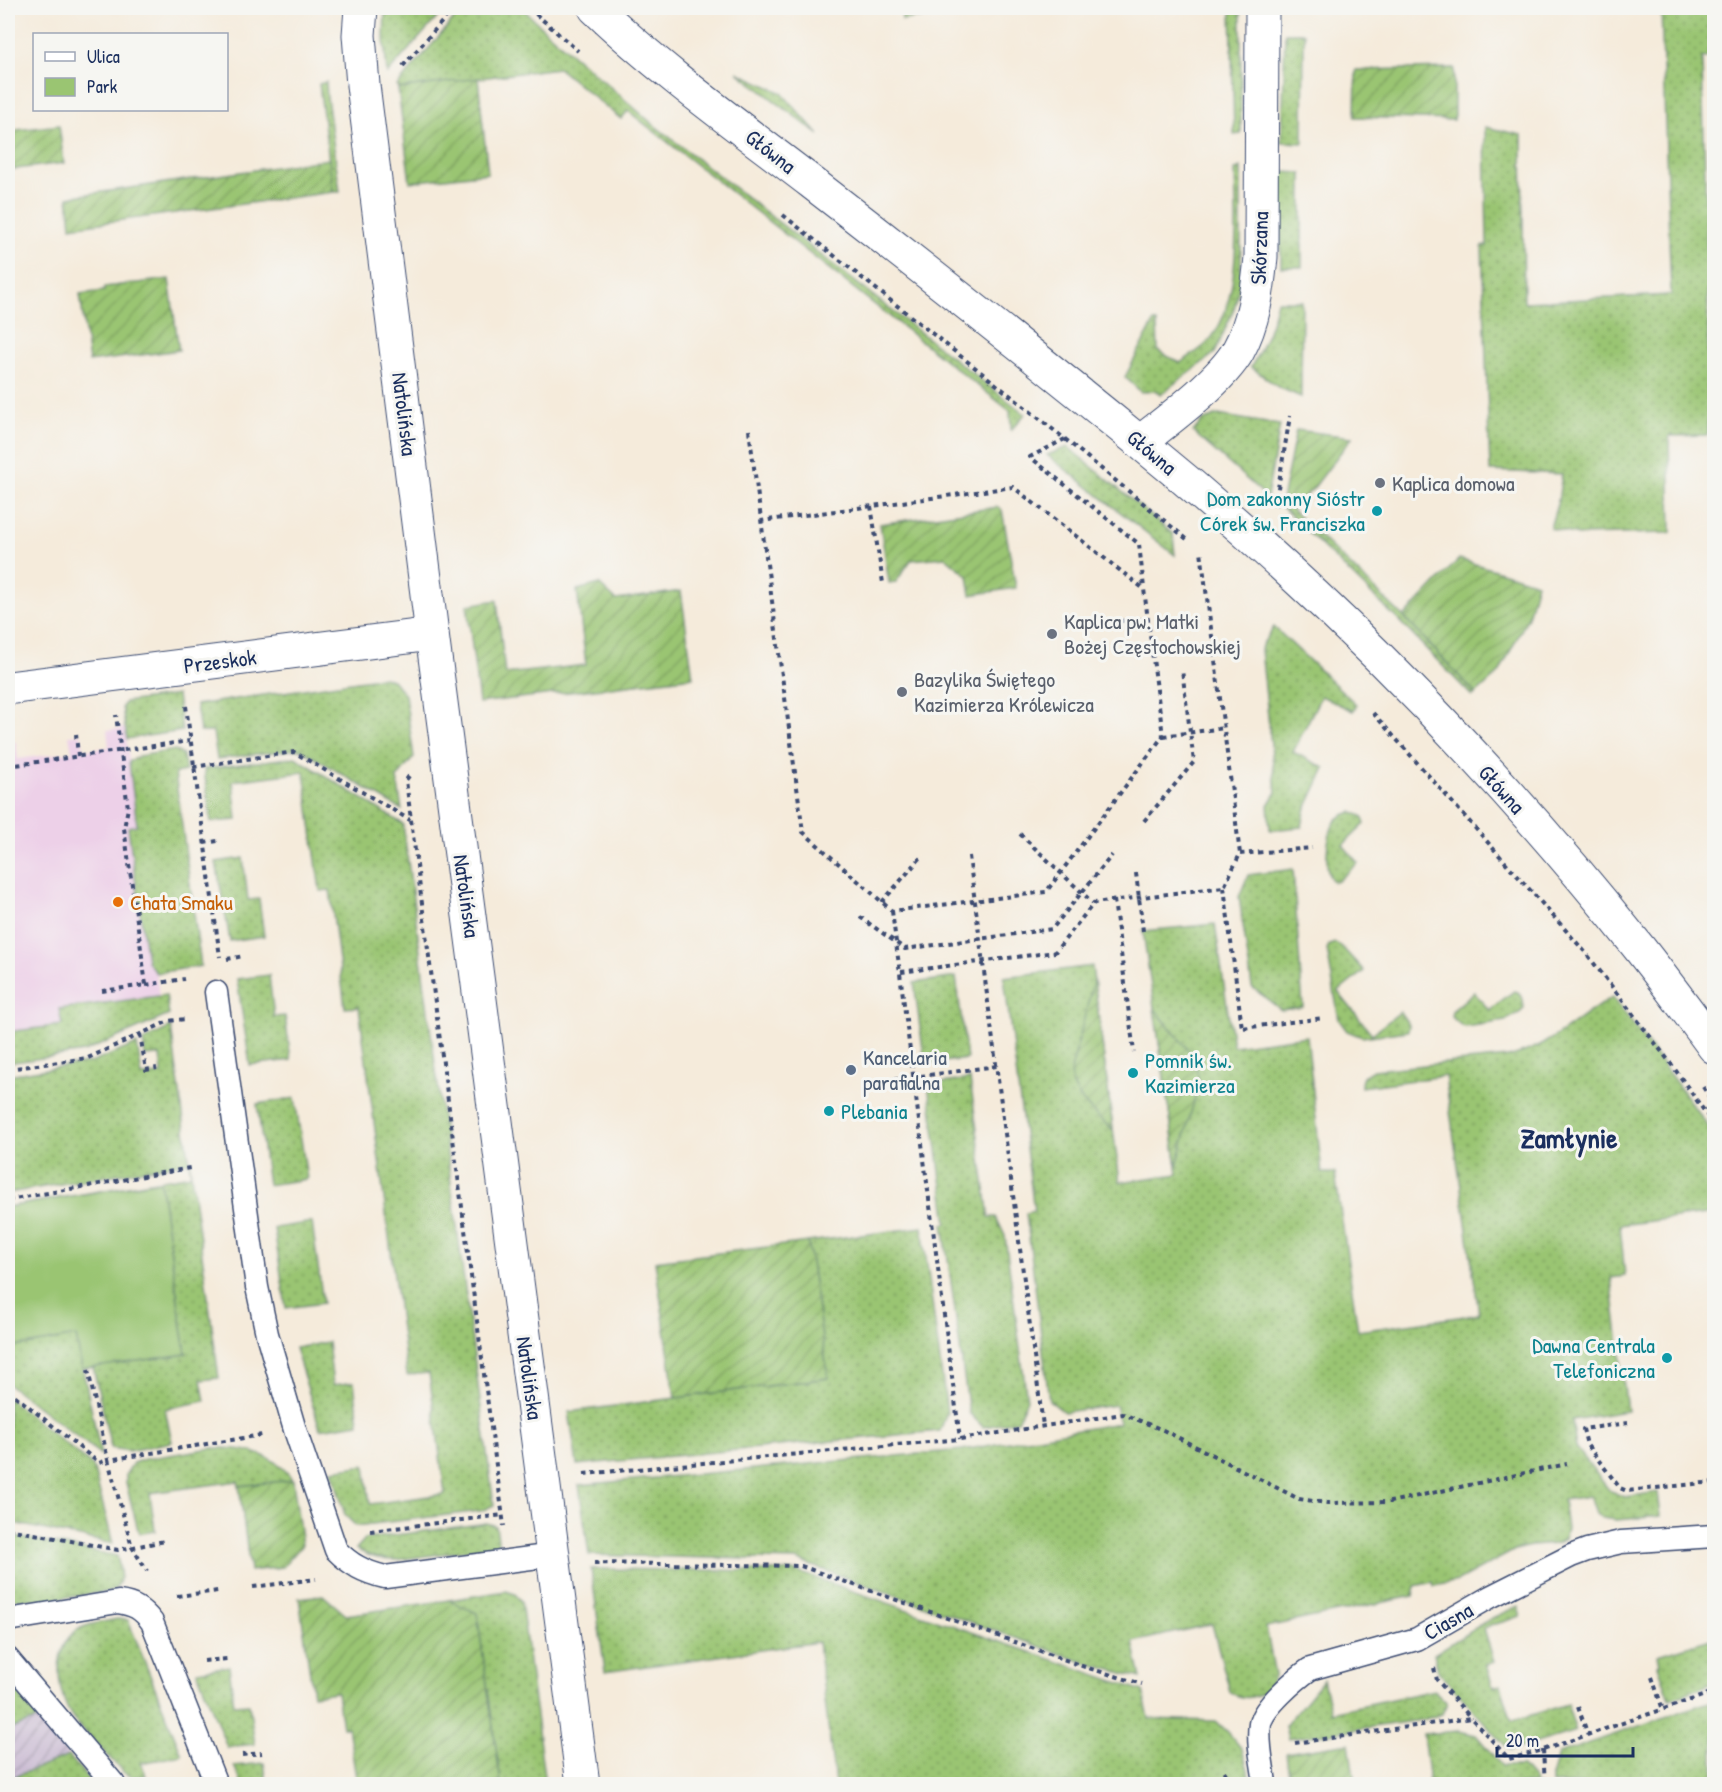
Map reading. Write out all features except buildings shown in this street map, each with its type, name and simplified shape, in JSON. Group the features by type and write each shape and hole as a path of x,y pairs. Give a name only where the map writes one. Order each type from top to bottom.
{"street":[{"name":"Natolińska","path":"361,8 359,36 363,85 432,634 583,1785"},
{"name":"Główna","path":"595,8 616,28 712,105 889,242 1140,442 1255,540 1333,612 1466,749 1546,838 1625,932 1714,1047"},
{"name":"Skórzana","path":"1140,442 1197,395 1220,373 1237,352 1248,328 1257,296 1261,258 1262,8"},
{"name":"Przeskok","path":"8,688 432,634"}],"lane":[{"path":"216,992 257,1287 267,1334 295,1430 336,1550 349,1563 366,1573 385,1577 554,1555"},
{"name":"Ciasna","path":"1265,1785 1259,1733 1260,1721 1264,1713 1300,1676 1310,1669 1401,1644 1430,1632 1490,1597 1571,1556 1621,1542 1714,1536"},
{"path":"8,1620 118,1602 139,1607 152,1622 216,1785"},
{"path":"8,1659 114,1785"}],"path":[{"path":"397,74 454,8"},
{"path":"529,8 581,54"},
{"path":"782,215 1065,439 1209,558"},
{"path":"1274,516 1290,416"},
{"path":"749,430 803,832 892,911 960,1439"},
{"path":"892,911 1046,892 1163,736 1139,544 1030,457 1065,439"},
{"path":"761,521 1013,487 1144,589"},
{"path":"871,506 883,583"},
{"path":"1201,551 1240,854 1224,887 1242,1028 1324,1018"},
{"path":"1119,621 1148,619"},
{"path":"1144,821 1194,762 1182,670"},
{"path":"111,675 128,808 124,828 146,985"},
{"path":"185,700 221,966"},
{"path":"1366,707 1586,953 1672,1065 1714,1125"},
{"path":"1163,736 1224,728"},
{"path":"76,734 78,756"},
{"path":"8,766 190,741"},
{"path":"193,766 294,752 411,820"},
{"path":"365,1532 502,1515 406,780 411,772"},
{"path":"1020,834 1094,903"},
{"path":"204,843 218,841"},
{"path":"1240,854 1312,848"},
{"path":"882,902 923,855"},
{"path":"860,917 905,949 1052,929 1112,855"},
{"path":"969,856 1043,1426"},
{"path":"1136,873 1143,931"},
{"path":"901,972 1055,952 1094,903 1224,887"},
{"path":"1114,900 1134,1052"},
{"path":"220,960 244,956"},
{"path":"102,991 190,978"},
{"path":"8,1069 88,1058 169,1021 219,1015"},
{"path":"140,1034 146,1070 157,1068"},
{"path":"876,1082 997,1066"},
{"path":"1696,1078 1714,1104"},
{"path":"8,1200 190,1168"},
{"path":"88,1370 108,1460 295,1430"},
{"path":"583,1474 960,1439 1123,1414 1163,1430 1299,1499 1327,1503 1390,1502 1567,1464"},
{"path":"1628,1423 1583,1429 1587,1445 1620,1488 1627,1491 1714,1482"},
{"path":"8,1529 118,1550 165,1540"},
{"path":"253,1587 321,1578 349,1563"},
{"path":"593,1563 801,1566 1085,1667 1142,1684"},
{"path":"174,1597 218,1591"},
{"path":"1430,1632 1428,1642 1437,1680 1509,1759 1544,1750 1714,1692"},
{"path":"1652,1677 1662,1710"},
{"path":"1578,1707 1588,1735"},
{"path":"1291,1743 1471,1718"},
{"path":"1544,1750 1545,1785"}],"shaded area":[{"path":"125,728 137,825 128,828 147,960 156,973 159,996 60,1009 62,1025 8,1032 8,743 16,742 18,759 72,752 69,735 81,734 84,750 109,747 107,730"},
{"path":"8,1679 69,1756 8,1779"}],"green space":[{"path":"385,8 446,8 387,74 384,39"},
{"path":"463,8 522,8 654,125 1025,414 1011,430 1010,411 628,111 621,119 558,68 398,89 397,86"},
{"path":"901,8 949,8 941,15 902,20"},
{"path":"1231,8 1241,8 1241,134 1234,135"},
{"path":"1661,8 1714,8 1714,57 1702,58 1708,295 1708,435 1669,436 1671,533 1578,535 1550,528 1558,501 1562,474 1490,471 1482,246 1487,246 1485,127 1522,135 1524,302 1671,295"},
{"path":"1285,33 1304,33 1303,143 1282,142"},
{"path":"1454,68 1454,120 1355,117 1356,70"},
{"path":"737,72 781,92 819,135"},
{"path":"478,78 488,173 410,182 398,89"},
{"path":"326,82 340,192 333,192 319,84"},
{"path":"59,125 64,163 8,170 8,131"},
{"path":"329,159 333,192 71,227 68,197"},
{"path":"1241,168 1241,277 1235,306 1215,353 1160,395 1156,391 1141,392 1125,377 1154,322 1157,322 1158,351 1180,363 1206,344 1218,328 1232,285 1236,236 1235,170"},
{"path":"1281,172 1302,173 1302,267 1281,267"},
{"path":"169,279 179,350 89,362 80,294 104,291 105,287"},
{"path":"1277,301 1302,301 1301,397 1278,387 1251,367 1267,335"},
{"path":"1218,415 1280,425 1267,497 1193,432 1202,421"},
{"path":"1296,430 1352,437 1313,489 1292,509 1282,500"},
{"path":"1068,447 1173,534 1175,555 1047,455"},
{"path":"1282,500 1404,617 1476,694 1472,696 1281,506"},
{"path":"998,507 1002,510 1016,588 971,595 968,576 945,557 911,560 896,582 889,583 880,524"},
{"path":"1459,559 1537,583 1528,617 1499,673 1476,694 1404,617"},
{"path":"599,584 616,600 681,591 693,677 479,703 467,605 497,600 505,674 586,665 577,590"},
{"path":"1274,627 1357,705 1353,711 1321,696 1293,752 1325,768 1305,811 1302,827 1270,830 1268,805 1276,792 1261,650"},
{"path":"384,677 394,681 405,695 414,757 397,778 402,810 300,749 217,759 213,732 200,732 196,705"},
{"path":"177,695 182,731 127,739 122,707 125,702"},
{"path":"175,750 183,755 186,771 175,773 201,966 156,973 147,961 128,827 137,825 129,762 139,756"},
{"path":"295,757 403,824 494,1505 481,1511 356,1526 345,1515 332,1470 365,1465 370,1504 445,1494 429,1373 407,1375 359,1007 345,1008 330,890 320,891 304,772 233,781 237,820 211,822 204,769"},
{"path":"1352,812 1362,816 1365,824 1343,845 1358,863 1334,882 1330,877 1327,862 1330,835 1337,820"},
{"path":"243,858 248,900 259,899 264,936 230,941 216,862"},
{"path":"1293,869 1303,1007 1281,1010 1252,987 1239,897 1248,875"},
{"path":"1215,924 1233,1046 1307,1036 1322,1173 1335,1173 1358,1331 1479,1314 1445,1076 1361,1087 1364,1076 1373,1070 1508,1057 1524,1052 1552,1039 1613,997 1714,1134 1714,1213 1620,1225 1625,1276 1611,1278 1627,1411 1572,1420 1576,1447 1609,1490 1624,1497 1658,1492 1661,1516 1616,1520 1602,1518 1596,1514 1590,1496 1563,1500 1567,1529 1564,1539 1556,1544 1515,1550 1458,1581 1434,1586 1433,1582 1415,1586 1413,1596 1266,1627 1275,1675 1267,1688 1257,1696 1250,1697 1237,1696 1230,1692 1212,1624 1133,1642 1141,1678 1086,1663 796,1560 589,1555 579,1485 962,1450 1119,1423 1116,1405 1064,1412 1049,1400 1026,1213 1034,1211 1004,977 1092,966 1120,1182 1178,1174 1143,931"},
{"path":"1335,943 1341,946 1364,971 1338,992 1372,1034 1400,1012 1409,1025 1408,1031 1362,1037 1347,1031 1339,1020 1327,949 1329,945"},
{"path":"269,975 274,1017 285,1016 291,1060 250,1065 237,979"},
{"path":"956,977 967,1059 925,1064 914,983"},
{"path":"1094,979 1113,1130 1081,1099 1070,1074"},
{"path":"1514,991 1518,992 1523,999 1524,1008 1505,1021 1466,1027 1451,1017 1452,1011 1474,992 1489,1010"},
{"path":"166,995 169,1015 84,1052 8,1063 8,1032 62,1025 59,1009"},
{"path":"1154,1008 1195,1058 1199,1082 1177,1166"},
{"path":"171,1027 219,1378 201,1380 205,1401 165,1409 172,1442 129,1451 111,1448 93,1367 186,1354 160,1181 8,1207 191,1175 189,1162 8,1193 8,1075 93,1062 137,1044 142,1076 162,1074 160,1055 145,1056 143,1041"},
{"path":"970,1079 989,1217 996,1217 1005,1236 1027,1400 1017,1421 983,1427 969,1413 943,1224 947,1223 928,1085"},
{"path":"295,1098 307,1179 268,1185 257,1104"},
{"path":"160,1181 186,1354 82,1369 76,1336 8,1348 8,1207"},
{"path":"312,1222 323,1303 286,1308 274,1228"},
{"path":"922,1227 947,1413 940,1431 577,1465 569,1412 828,1378 808,1242"},
{"path":"808,1242 828,1378 675,1398 655,1261"},
{"path":"76,1336 101,1455 8,1384 8,1348"},
{"path":"328,1342 333,1385 354,1382 359,1423 320,1429 295,1348"},
{"path":"8,1398 93,1466 113,1544 8,1522"},
{"path":"212,1448 235,1449 257,1454 277,1463 293,1480 239,1486 238,1481 150,1493 155,1531 139,1534 126,1483 126,1474 133,1463"},
{"path":"293,1480 302,1545 283,1567 250,1571 239,1486"},
{"path":"487,1523 496,1526 499,1546 397,1560 376,1558 356,1549 365,1539"},
{"path":"8,1535 117,1556 119,1583 112,1591 45,1600 8,1599"},
{"path":"591,1569 798,1572 1143,1691 1149,1719 1216,1721 1242,1749 1250,1784 835,1784 818,1642 605,1672"},
{"path":"506,1591 515,1594 521,1601 545,1784 501,1784 477,1614 449,1600"},
{"path":"323,1595 346,1615 449,1600 477,1613 501,1784 357,1784 348,1727 342,1727 337,1692 313,1695 299,1598"},
{"path":"1518,1606 1521,1616 1484,1628 1494,1662 1486,1665 1493,1687 1501,1685 1512,1721 1567,1704 1576,1731 1510,1751 1438,1671 1434,1654 1490,1619"},
{"path":"117,1619 128,1620 182,1755 141,1763 146,1776 132,1777 124,1773 71,1715 62,1693 59,1668 65,1645 71,1635 85,1626"},
{"path":"1714,1638 1714,1683 1670,1699 1658,1665 1660,1664 1658,1655"},
{"path":"229,1666 234,1705 249,1704 255,1744 227,1747 197,1671"},
{"path":"8,1679 38,1719 8,1730"},
{"path":"1323,1680 1331,1712 1434,1690 1447,1703 1442,1714 1421,1720 1288,1739 1285,1726"},
{"path":"1714,1700 1714,1784 1552,1784 1552,1773 1558,1754"},
{"path":"1459,1731 1476,1735 1502,1766 1522,1766 1535,1784 1429,1784 1423,1734"},
{"path":"1349,1743 1355,1784 1290,1784 1286,1753"},
{"path":"69,1756 93,1784 8,1784 8,1779"},
{"path":"264,1763 267,1784 242,1784 234,1766"}],"place":[{"name":"Kaplica domowa","path":"1380,483"},
{"name":"Dom zakonny Sióstr Córek św. Franciszka","path":"1377,511"},
{"name":"Kaplica pw. Matki Bożej Częstochowskiej","path":"1052,634"},
{"name":"Bazylika Świętego Kazimierza Królewicza","path":"902,692"},
{"name":"Chata Smaku","path":"118,902"},
{"name":"Kancelaria parafialna","path":"851,1070"},
{"name":"Pomnik św. Kazimierza","path":"1133,1073"},
{"name":"Plebania","path":"829,1111"},
{"name":"Dawna Centrala Telefoniczna","path":"1667,1358"}],"district":[{"name":"Zamłynie","path":"1569,1138"}]}
